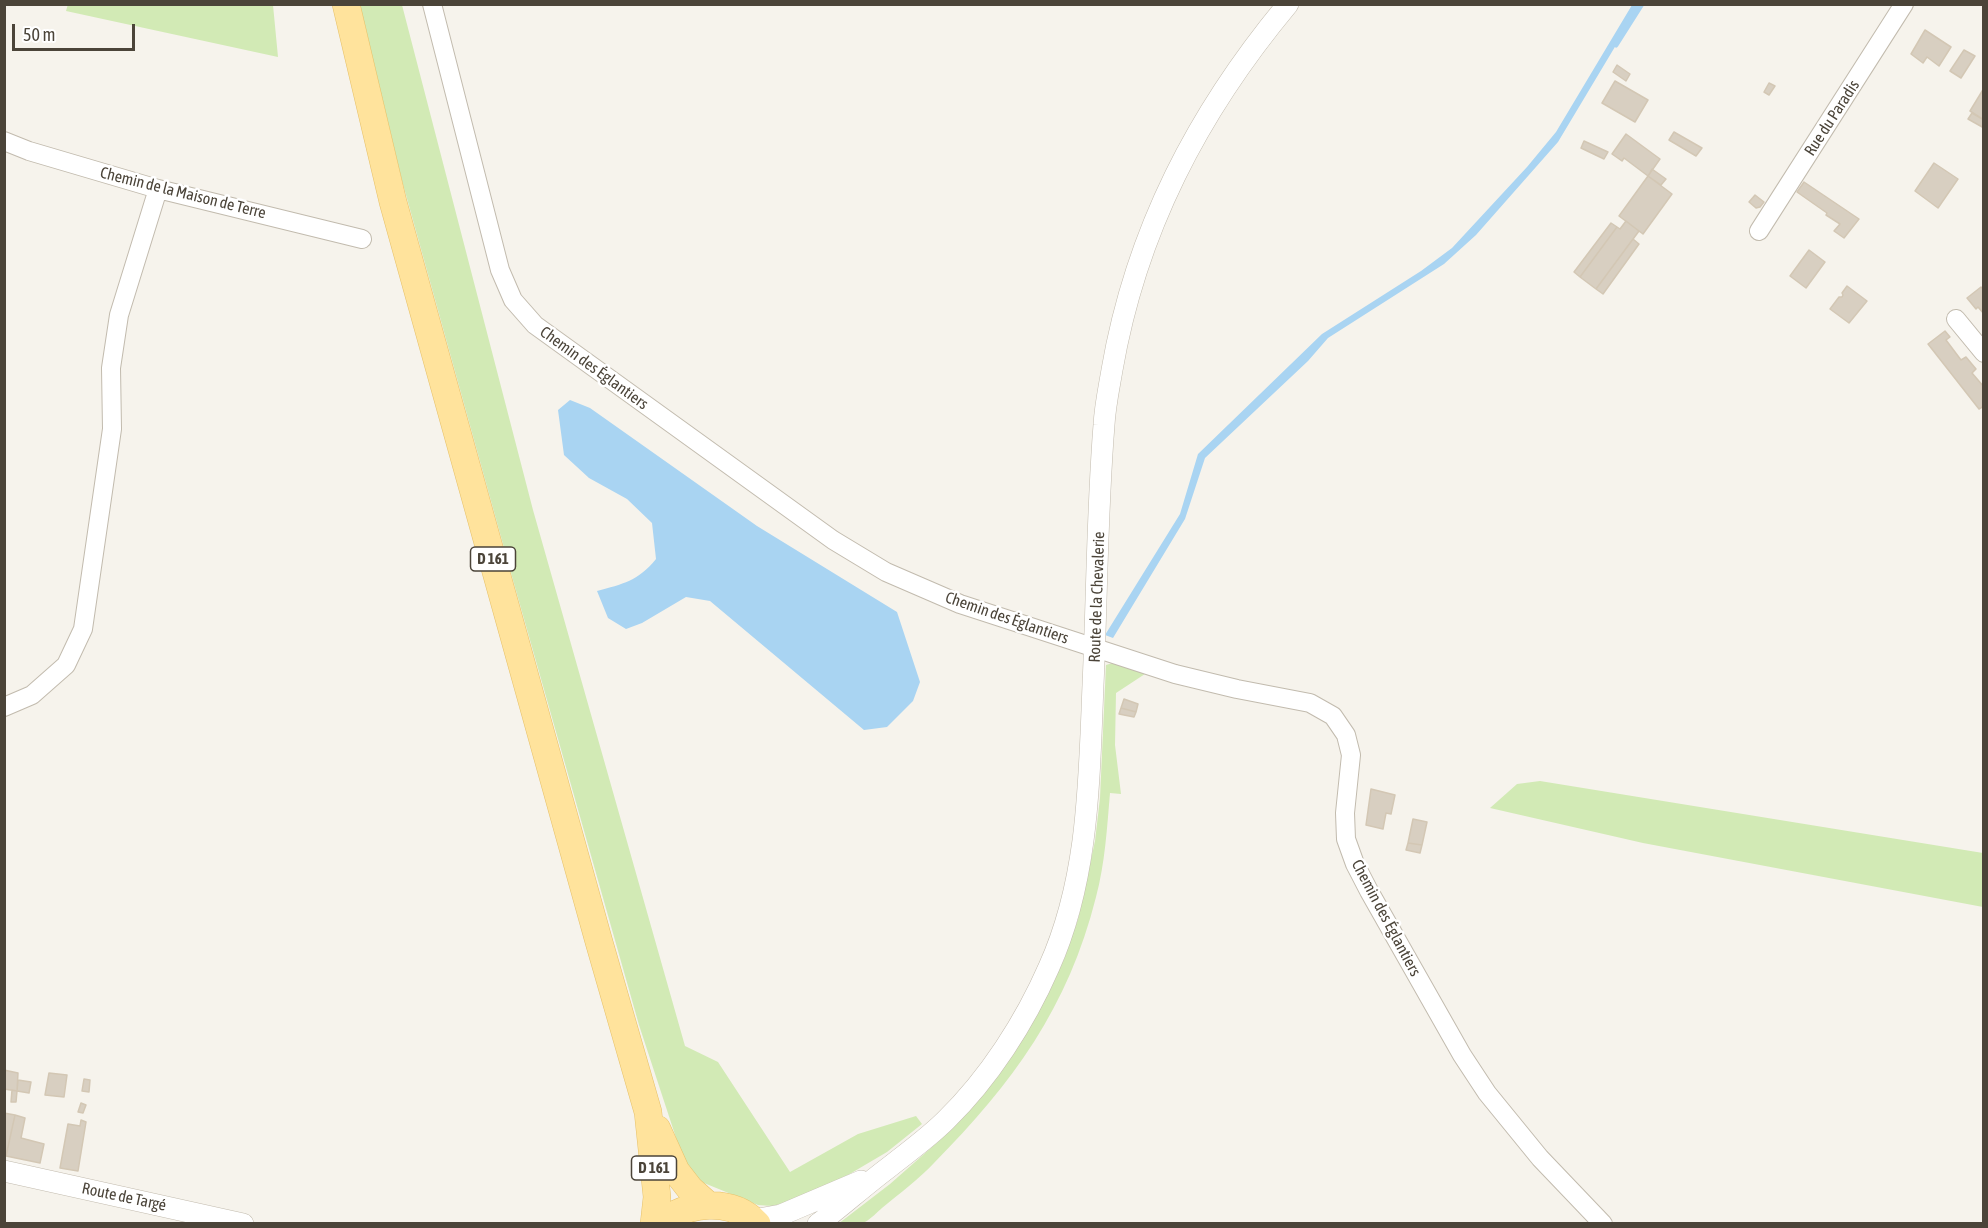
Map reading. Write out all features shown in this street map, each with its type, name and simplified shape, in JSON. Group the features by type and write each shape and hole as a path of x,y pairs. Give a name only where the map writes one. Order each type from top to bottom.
{"main road":[{"name":"D 161","path":"346,4 393,202 648,1112 657,1197 654,1224"},
{"name":"D 161","path":"648,1112 666,1143 676,1171 690,1189 708,1205"},
{"path":"660,1224 670,1216 688,1208 708,1205 732,1209 755,1222"}],"street":[{"name":"Chemin des Églantiers","path":"432,4 500,270 513,300 535,325 833,540 886,573 960,604 1185,676 1310,703 1333,716 1346,735 1351,755 1345,813 1346,839 1355,864 1369,891 1462,1055 1488,1093 1540,1158 1603,1224"},
{"name":"Route de la Chevalerie","path":"818,1224 947,1120 992,1066 1033,1000 1062,936 1086,832 1104,422 1117,344 1140,258 1171,181 1207,116 1235,72 1288,4"},
{"name":"Rue du Paradis","path":"1760,231 1904,4"},
{"name":"Chemin de la Maison de Terre","path":"4,141 29,151 158,189 362,239"},
{"path":"4,707 32,695 66,665 83,629 112,429 111,368 119,315 158,189"},
{"path":"1956,319 1983,353"},
{"name":"Route de la Chevalerie","path":"755,1222 780,1215 845,1189 886,1169"},
{"name":"Route de Targé","path":"4,1171 231,1222"}],"green space":[{"path":"68,4 273,5 278,57 66,11"},
{"path":"360,5 402,5 533,510 685,1046 718,1062 790,1172 858,1134 916,1116 922,1124 887,1152 848,1175 785,1203 772,1206 758,1205 704,1183 692,1173 683,1159 639,1025 513,580 401,177"},
{"path":"1116,662 1148,672 1116,693 1115,745 1121,794 1110,793 1104,858 1096,897 1070,974 1053,1009 1013,1073 989,1103 928,1169 867,1221 859,1224 838,1224 890,1184 940,1140 973,1106 1050,990 1078,919 1095,841 1100,798 1106,665"},
{"path":"1540,781 1983,853 1983,907 1643,843 1490,808 1517,784"}],"water":[{"path":"1632,5 1640,5 1558,142 1476,235 1444,264 1328,338 1308,361 1205,458 1185,519 1113,638 1105,635 1180,514 1198,454 1322,334 1421,271 1452,248 1556,132"},
{"path":"570,400 590,408 757,526 897,612 920,682 913,701 887,727 864,730 710,601 686,597 642,623 626,629 608,618 597,591 630,581 656,559 652,523 627,499 589,478 564,455 558,410"}],"building":[{"path":"1925,30 1951,47 1939,66 1927,57 1923,63 1911,54"},
{"path":"1964,50 1975,56 1961,78 1950,71"},
{"path":"1617,65 1630,74 1626,81 1613,72"},
{"path":"1615,81 1648,100 1635,122 1602,103"},
{"path":"1769,83 1775,86 1769,95 1764,92"},
{"path":"1984,88 1984,120 1970,111"},
{"path":"1972,113 1984,120 1984,128 1968,119"},
{"path":"1674,132 1702,148 1696,156 1669,140"},
{"path":"1626,134 1660,159 1648,176 1624,158 1622,161 1612,154"},
{"path":"1584,141 1608,152 1604,159 1581,148"},
{"path":"1934,163 1958,179 1938,208 1915,191"},
{"path":"1652,169 1666,179 1661,185 1648,176"},
{"path":"1648,176 1672,194 1643,234 1619,216"},
{"path":"1804,182 1859,219 1844,238 1834,231 1840,224 1797,192"},
{"path":"1755,195 1764,202 1756,208 1749,202"},
{"path":"1626,221 1639,231 1596,289 1580,277 1617,227 1620,229"},
{"path":"1611,223 1617,227 1580,277 1574,272"},
{"path":"1633,239 1639,244 1603,294 1596,289"},
{"path":"1809,250 1825,262 1806,288 1790,276"},
{"path":"1847,286 1867,301 1849,323 1830,309 1839,297 1842,297"},
{"path":"1981,287 1984,290 1984,314 1978,307 1976,309 1967,298"},
{"path":"1945,331 1950,337 1946,340 1961,360 1966,357 1976,369 1972,373 1984,387 1984,406 1979,409 1928,344"},
{"path":"1124,699 1138,704 1136,712 1121,708"},
{"path":"1121,708 1136,712 1134,717 1119,714"},
{"path":"1371,789 1395,795 1391,814 1386,813 1383,829 1366,825"},
{"path":"1413,819 1427,822 1422,845 1408,843"},
{"path":"1408,843 1422,845 1420,853 1406,850"},
{"path":"4,1070 18,1073 17,1091 4,1089"},
{"path":"49,1073 67,1075 64,1097 45,1095"},
{"path":"84,1079 90,1080 89,1092 82,1091"},
{"path":"18,1080 31,1082 29,1093 17,1091"},
{"path":"12,1090 17,1091 16,1102 11,1102"},
{"path":"81,1103 86,1105 83,1113 78,1112"},
{"path":"4,1113 15,1115 6,1156 4,1156"},
{"path":"15,1115 25,1118 21,1138 44,1144 40,1163 6,1156"},
{"path":"81,1120 86,1122 78,1171 60,1168 68,1124 80,1126"}],"waterway":[{"path":"1616,45 1642,4"}]}
